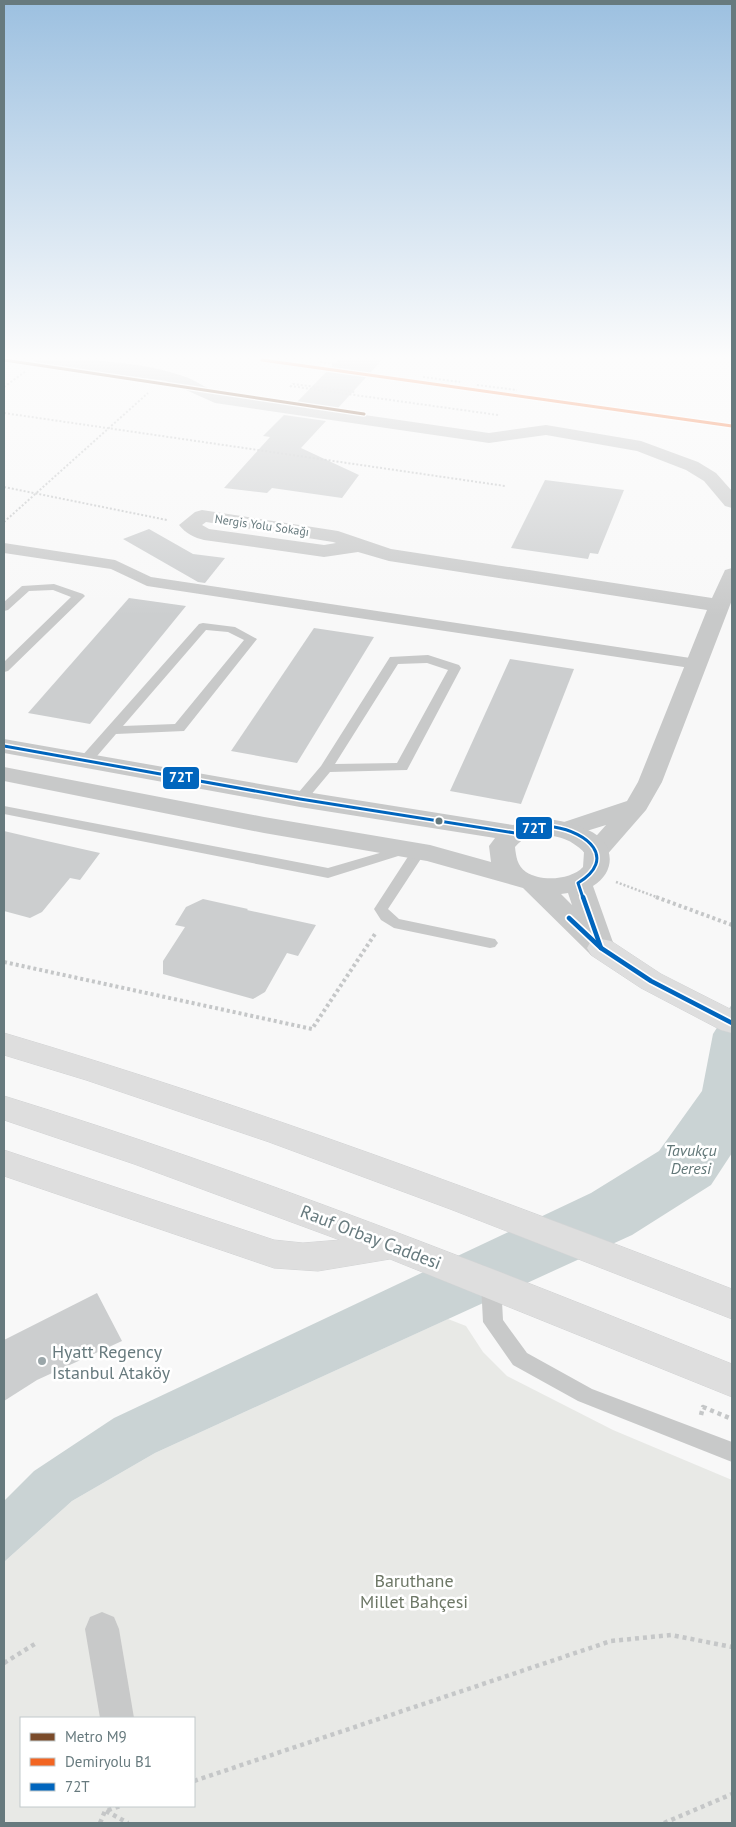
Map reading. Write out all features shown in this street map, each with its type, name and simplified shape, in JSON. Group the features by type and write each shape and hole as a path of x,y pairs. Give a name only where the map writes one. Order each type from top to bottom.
{"main road":[{"path":"601,948 651,981 727,1021"},
{"path":"4,1044 97,1072 436,1188 732,1304"},
{"name":"Rauf Orbay Caddesi","path":"4,1108 48,1121 176,1166 393,1245 492,1283 732,1381"},
{"path":"4,1162 274,1254 294,1258 328,1256 393,1245"}],"street":[{"path":"637,445 670,456 692,466 710,477 732,502"},
{"name":"Nergis Yolu Sokağı","path":"189,525 204,534 324,551 360,546 389,555 720,606"},
{"path":"4,548 115,565 147,581 697,664"},
{"path":"4,774 264,825 413,850 546,886 562,886 589,869 637,805 650,782 732,574"},
{"path":"4,746 292,797 515,832 540,826 567,830 580,835 590,842 589,869 601,948"},
{"path":"264,825 292,797"},
{"path":"567,830 637,805"},
{"path":"515,832 505,840 500,849 501,858 601,948"},
{"path":"102,1629 116,1717"}],"lane":[{"path":"4,608 26,588 54,587 78,596 4,668"},
{"path":"86,760 203,626 231,629 251,638 179,728 114,730"},
{"path":"292,797 326,768 394,660 428,659 455,668 402,767 326,768"},
{"path":"4,810 328,873 413,850"},
{"path":"413,850 381,909 386,917 394,923 490,943"},
{"path":"492,1283 493,1322 520,1360 585,1395 732,1452"}],"path":[{"path":"4,522 90,445"},
{"path":"228,445 505,486"},
{"path":"4,487 37,492 189,525"},
{"path":"589,869 732,925"},
{"path":"4,962 312,1030 386,917"},
{"path":"703,1407 732,1419"},
{"path":"195,1781 611,1641 671,1635 732,1647"},
{"path":"4,1663 38,1642"},
{"path":"664,1823 732,1794"},
{"path":"105,1810 116,1807"},
{"path":"100,1823 105,1810"},
{"path":"105,1810 128,1823"}],"green space":[{"name":"Baruthane Millet Bahçesi","path":"448,1319 466,1326 483,1352 507,1376 613,1430 732,1480 732,1823 4,1823 4,1562 72,1501 155,1453"}],"water":[{"name":"Tavukçu Deresi","path":"732,1004 732,1153 711,1185 632,1235 155,1453 72,1501 4,1562 4,1501 34,1471 114,1418 591,1193 659,1151 702,1091 713,1034"}],"building":[{"path":"263,445 304,445 301,448 359,475 342,498 272,488 267,493 224,488"},
{"path":"545,480 624,490 598,554 590,553 588,559 511,548"},
{"path":"149,529 193,554 225,558 205,583 198,582 123,539"},
{"path":"129,598 186,606 90,724 28,713"},
{"path":"314,628 374,637 297,763 231,751"},
{"path":"510,659 574,669 521,804 450,791"},
{"path":"4,831 100,853 80,880 70,878 42,912 30,918 4,911"},
{"path":"203,899 316,925 298,956 287,953 265,992 253,999 163,974 163,961 185,927 175,925 186,907"},
{"name":"Hyatt Regency Istanbul Ataköy","path":"97,1293 122,1341 37,1380 4,1401 4,1340"}],"transit line":[{"name":"72T","path":"4,746 300,799 515,833 539,827 554,827 571,832 589,843 595,849 598,857 597,865 591,874 578,883 601,948"},
{"name":"72T","path":"569,918 601,948 651,981 732,1023"}],"place":[{"name":"Hyatt Regency Istanbul Ataköy","path":"42,1361"}]}
